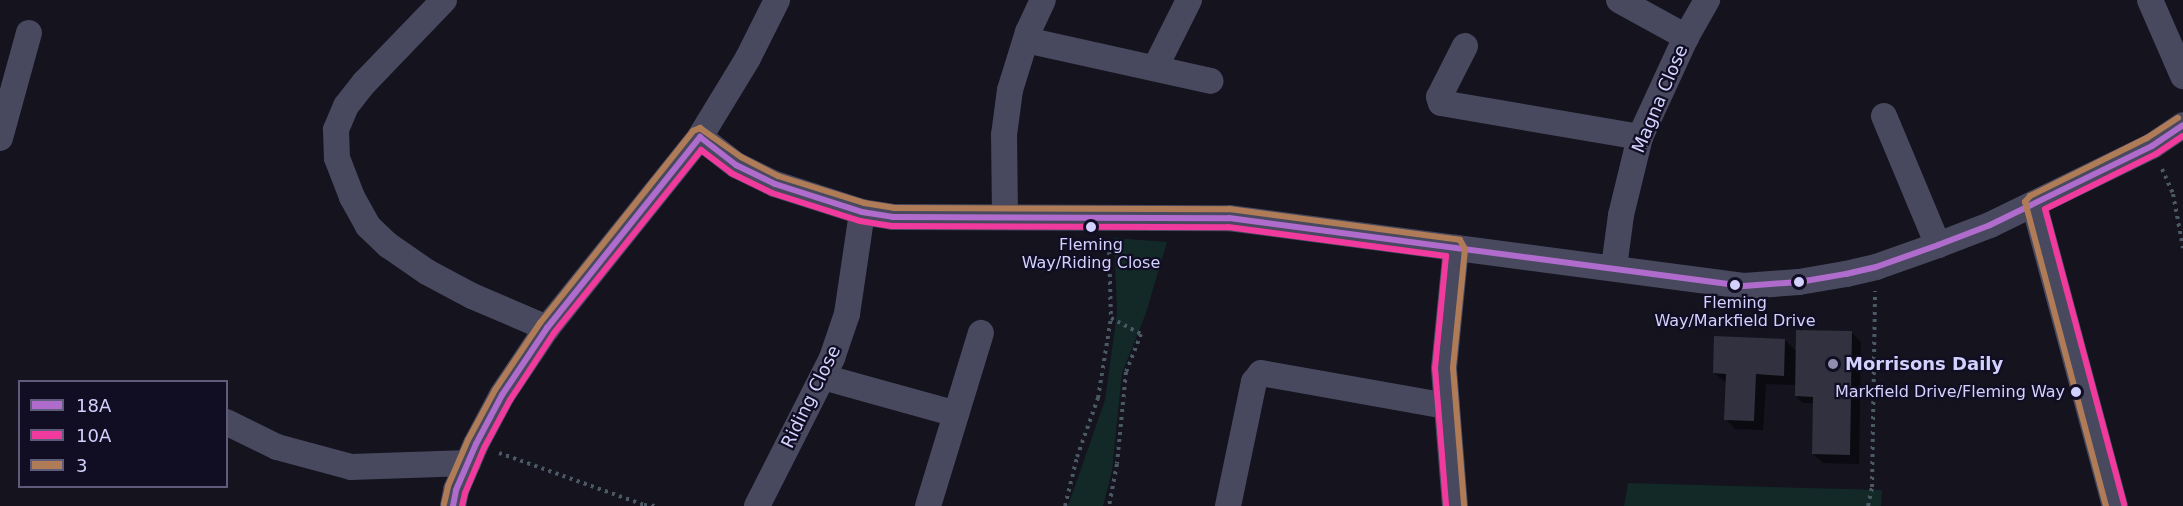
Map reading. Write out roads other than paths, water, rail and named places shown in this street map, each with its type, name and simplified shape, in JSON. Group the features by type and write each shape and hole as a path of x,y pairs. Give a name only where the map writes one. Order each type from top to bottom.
{"street":[{"path":"444,0 364,83 346,106 336,130 337,158 352,197 368,226 388,245 427,272 472,296 547,328"},
{"path":"453,506 472,454 502,395 547,328 700,137 748,58 777,0"},
{"path":"1005,216 1004,135 1010,90 1026,40 1043,0"},
{"path":"1155,68 1189,0"},
{"name":"Magna Close","path":"1619,0 1686,37"},
{"name":"Magna Close","path":"1614,267 1621,215 1640,137 1686,37 1707,0"},
{"path":"2150,0 2183,76"},
{"path":"0,138 29,33"},
{"path":"1026,40 1211,81"},
{"path":"1465,46 1439,98 1441,103 1640,137"},
{"path":"1884,116 1938,245"},
{"path":"700,137 736,165 775,183 862,212 893,217 1108,216 1271,221 1744,286 1798,282 1876,267 1938,245 2034,204 2152,146 2183,125"},
{"path":"2034,204 2115,506"},
{"name":"Riding Close","path":"757,506 832,358 847,314 862,212"},
{"path":"1455,506 1445,358 1456,248"},
{"path":"928,506 981,333"},
{"path":"1228,506 1254,382 1261,373 1447,406"},
{"path":"823,377 956,414"},
{"path":"228,423 277,447 351,468 472,454"}],"place":[{"name":"Fleming Way/Riding Close","path":"1091,227"},
{"name":"Fleming Way/Markfield Drive","path":"1735,285"},
{"name":"Morrisons Daily","path":"1833,364"},
{"name":"Markfield Drive/Fleming Way","path":"2076,392"}]}
